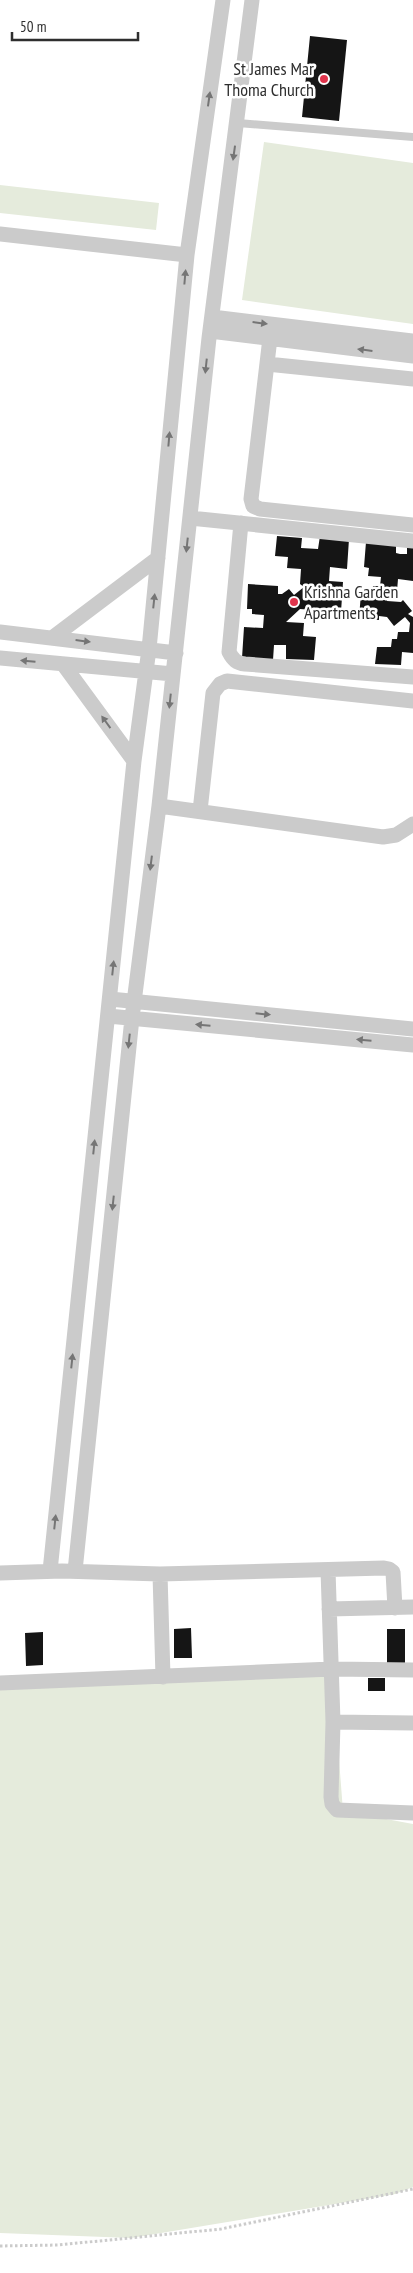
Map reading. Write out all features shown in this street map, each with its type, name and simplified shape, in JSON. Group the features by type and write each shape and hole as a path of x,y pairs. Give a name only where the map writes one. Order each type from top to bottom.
{"street":[{"path":"50,1571 134,761 149,649 187,255 223,0"},
{"path":"75,1571 132,1018 159,806 211,324 238,123 252,0"},
{"path":"0,234 187,255"},
{"path":"211,324 270,338 413,356"},
{"path":"211,324 413,341"},
{"path":"270,338 250,499 252,506 260,509 413,525"},
{"path":"267,364 413,379"},
{"path":"190,518 413,541"},
{"path":"241,524 229,652 238,663 413,677"},
{"path":"52,638 158,558"},
{"path":"0,632 176,653"},
{"path":"0,658 173,674"},
{"path":"63,664 134,761"},
{"path":"200,811 213,692 220,684 227,681 413,701"},
{"path":"159,806 383,837 396,835 413,824"},
{"path":"110,1000 413,1029"},
{"path":"108,1016 413,1044"},
{"path":"0,1573 75,1571 160,1574 389,1569 393,1572 395,1608"},
{"path":"328,1570 333,1722 332,1804 337,1810 413,1813"},
{"path":"160,1574 162,1677"},
{"path":"329,1609 413,1607"},
{"path":"0,1683 332,1669 413,1670"},
{"path":"333,1722 413,1723"}],"lane":[{"path":"238,123 413,137"}],"path":[{"path":"0,2246 58,2245 221,2229 413,2189"}],"green space":[{"path":"264,142 413,163 413,324 242,300"},
{"path":"0,185 159,203 156,230 0,213"},
{"path":"332,1669 343,1811 413,1824 413,2187 395,2194 131,2238 0,2233 0,1690"}],"building":[{"name":"St James Mar Thoma Church","path":"310,36 347,40 339,121 302,117"},
{"name":"Krishna Garden Apartments","path":"277,536 302,538 301,548 318,549 320,536 349,539 347,569 330,567 329,581 343,582 341,612 300,609 286,622 304,623 303,636 316,637 314,660 286,659 286,645 274,645 273,660 242,658 244,627 263,628 264,615 252,614 252,609 247,609 248,584 278,586 278,594 282,594 289,589 294,595 304,587 300,584 301,569 287,568 288,557 275,556"},
{"name":"Krishna Garden Apartments","path":"366,542 396,545 396,553 400,554 407,554 407,547 413,548 413,581 398,579 397,591 388,590 387,601 401,602 403,600 412,611 408,614 413,617 413,653 402,652 401,665 375,664 377,647 391,647 392,639 397,639 398,632 409,632 410,623 405,617 394,626 387,617 379,616 379,620 359,618 361,593 372,593 373,586 380,586 381,577 368,576 369,568 364,567"},
{"path":"191,1628 192,1658 174,1658 174,1629"},
{"path":"387,1629 405,1629 405,1663 387,1663"},
{"path":"43,1632 43,1665 26,1666 25,1633"},
{"path":"368,1678 385,1678 385,1691 368,1691"}],"place":[{"name":"St James Mar Thoma Church","path":"324,79"},
{"name":"Krishna Garden Apartments","path":"294,602"}]}
